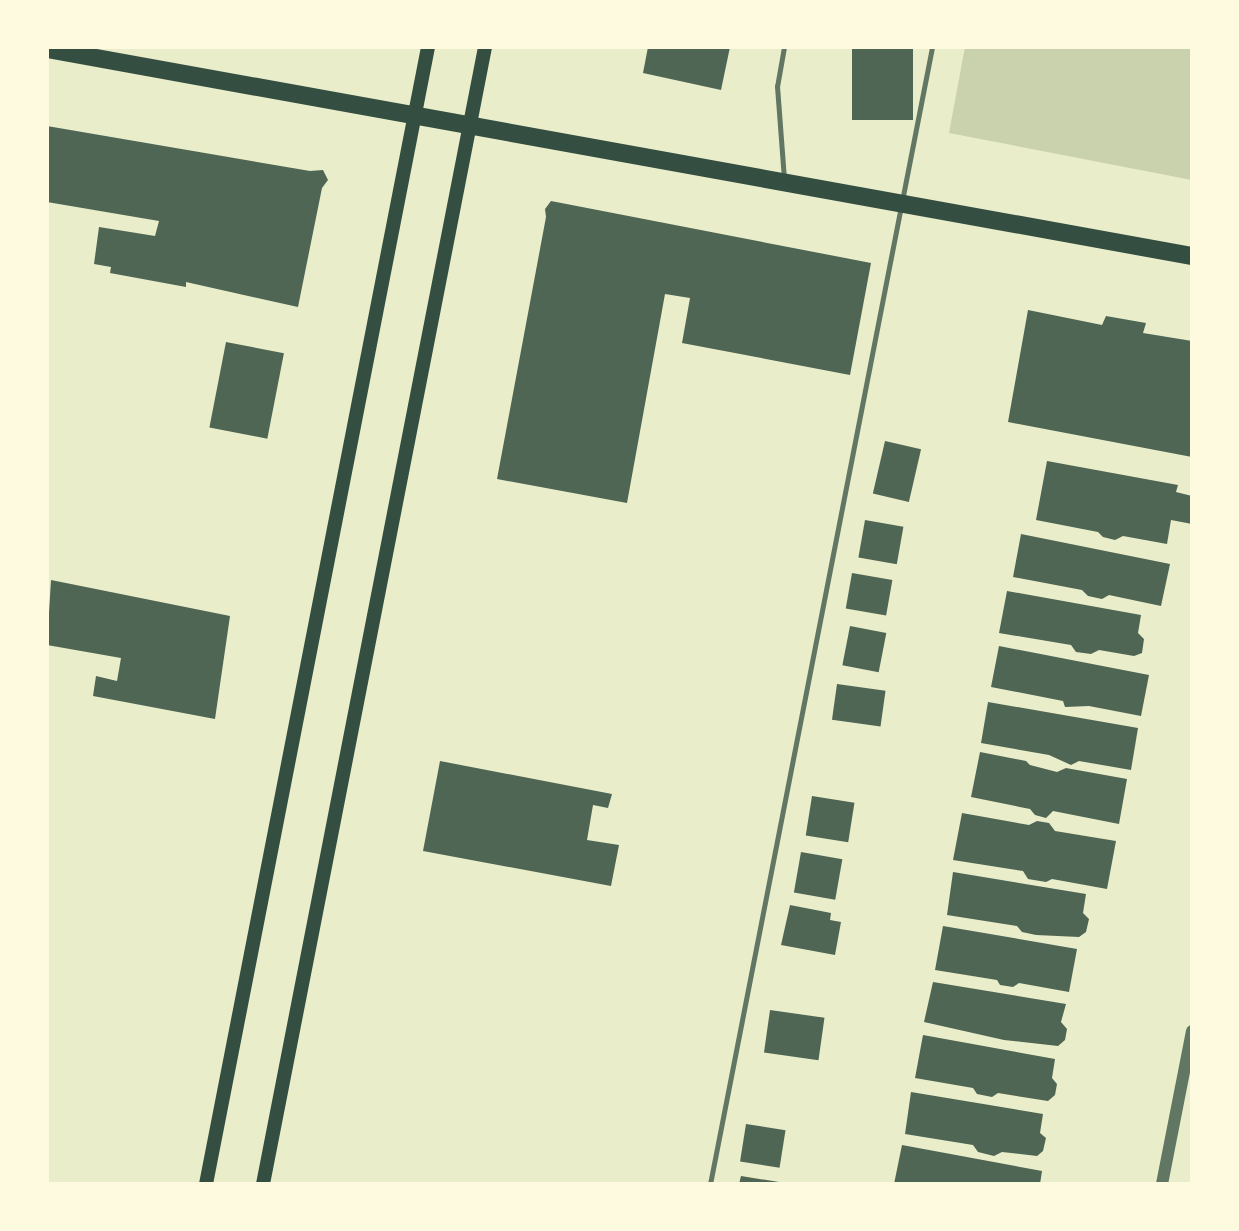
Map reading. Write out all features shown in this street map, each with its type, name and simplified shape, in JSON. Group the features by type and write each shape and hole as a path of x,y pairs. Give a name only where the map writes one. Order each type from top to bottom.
{"main road":[{"path":"206,1184 428,47"},
{"path":"263,1184 485,47"},
{"path":"47,49 77,51 415,117 1192,256"}],"street":[{"path":"1162,1184 1192,1031"}],"lane":[{"path":"784,47 777,86 784,182"},
{"path":"710,1184 932,47"}],"green space":[{"path":"965,47 1192,47 1192,180 949,133"}],"building":[{"path":"648,47 730,47 721,90 643,73"},
{"path":"852,47 913,47 913,120 852,120"},
{"path":"47,126 310,171 323,170 328,180 322,188 298,307 186,282 186,287 110,273 111,267 94,264 99,227 155,236 159,221 47,202"},
{"path":"551,201 871,263 850,375 682,343 690,298 665,294 627,503 497,479 546,217 545,209"},
{"path":"1028,310 1102,325 1106,316 1146,323 1143,333 1192,341 1192,457 1008,422"},
{"path":"226,342 284,353 267,439 209,427"},
{"path":"885,441 921,449 909,502 873,494"},
{"path":"1047,461 1178,485 1176,492 1192,496 1192,524 1171,520 1167,544 1123,536 1115,540 1103,537 1098,532 1036,520"},
{"path":"865,520 903,527 897,564 858,557"},
{"path":"1021,534 1170,564 1161,606 1109,595 1102,599 1088,596 1082,590 1013,577"},
{"path":"852,573 892,580 886,616 846,608"},
{"path":"51,580 230,616 215,719 93,696 96,676 117,681 121,658 47,645"},
{"path":"1007,591 1141,615 1138,633 1144,639 1142,653 1134,656 1099,650 1091,654 1076,652 1071,645 999,633"},
{"path":"850,626 886,633 879,672 842,665"},
{"path":"999,646 1149,675 1141,716 1089,706 1065,707 1063,701 991,687"},
{"path":"837,684 886,691 881,726 832,720"},
{"path":"988,702 1138,728 1131,770 1079,761 1071,765 1049,755 981,743"},
{"path":"980,752 1026,761 1030,765 1057,772 1066,768 1127,779 1119,824 1053,811 1046,818 1035,815 1030,809 971,797"},
{"path":"440,761 612,794 608,808 593,805 587,840 619,845 611,886 423,851"},
{"path":"812,796 854,803 848,842 806,836"},
{"path":"962,813 1029,825 1037,821 1049,823 1055,831 1116,841 1107,889 1052,879 1046,882 1028,879 1023,871 953,860"},
{"path":"801,852 842,859 835,900 794,892"},
{"path":"953,872 1086,894 1083,913 1089,919 1086,932 1079,937 1036,935 1022,932 1017,926 947,915"},
{"path":"790,905 831,913 830,920 841,922 835,955 781,945"},
{"path":"943,926 1077,949 1069,992 1019,983 1013,987 1000,985 997,980 935,970"},
{"path":"933,982 1066,1004 1061,1022 1067,1029 1065,1040 1058,1046 1004,1040 924,1022"},
{"path":"770,1010 824,1018 818,1060 764,1053"},
{"path":"923,1035 1055,1059 1052,1078 1057,1084 1055,1095 1048,1101 998,1093 992,1097 977,1094 973,1088 915,1078"},
{"path":"911,1092 1043,1114 1040,1133 1046,1138 1043,1151 1037,1156 1002,1152 994,1156 978,1152 973,1145 905,1134"},
{"path":"746,1124 786,1130 780,1168 740,1162"},
{"path":"902,1145 1042,1171 1040,1184 894,1184"},
{"path":"741,1176 779,1182 779,1184 739,1184"}]}
